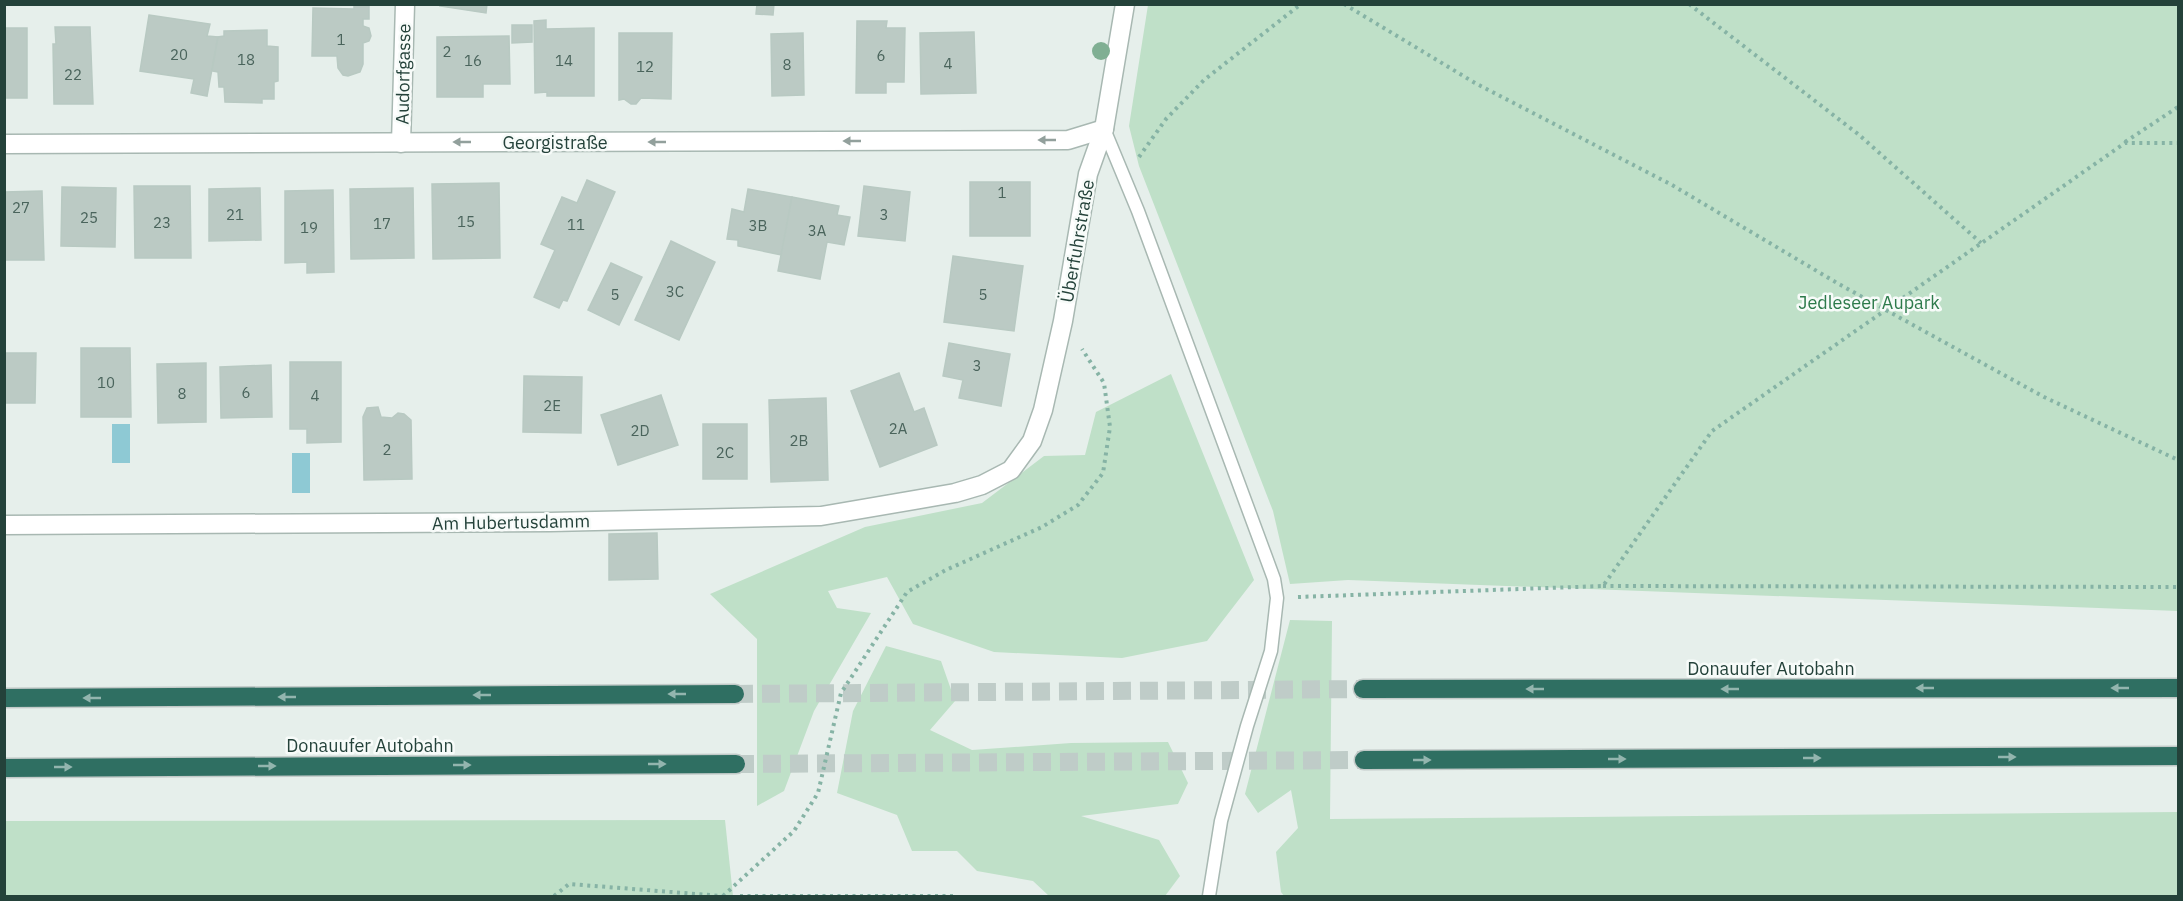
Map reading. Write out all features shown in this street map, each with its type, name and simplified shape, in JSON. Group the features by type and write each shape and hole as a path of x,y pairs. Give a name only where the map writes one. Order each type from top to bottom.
{"highway":[{"name":"Donauufer Autobahn","path":"1363,689 2178,688"},
{"path":"4,698 735,694"},
{"path":"1364,760 2178,756"},
{"name":"Donauufer Autobahn","path":"4,768 736,764"}],"street":[{"name":"Audorfgasse","path":"401,143 405,4"},
{"name":"Überfuhrstraße","path":"1011,470 1032,441 1043,410 1063,321 1088,174 1104,129 1125,4"},
{"name":"Georgistraße","path":"4,144 1068,140 1104,129"},
{"name":"Am Hubertusdamm","path":"4,525 550,522 820,516 955,494 982,485 1011,470"}],"lane":[{"path":"1104,129 1270,568 1277,598 1271,651 1247,726 1221,821 1209,897"}],"path":[{"path":"1124,177 1166,119 1204,80 1301,4"},
{"path":"1344,4 1474,83 1672,185 1886,310 2043,397 2178,460"},
{"path":"1689,4 1858,134 1981,243"},
{"path":"1603,586 1712,431 2178,107"},
{"path":"2125,143 2178,143"},
{"path":"554,897 569,884 722,897 794,831 818,793 841,693 907,592 946,570 1042,528 1078,505 1103,473 1110,427 1104,383 1063,321"},
{"path":"1277,598 1603,586 2178,587"},
{"path":"740,897 953,897"}],"green space":[{"name":"Jedleseer Aupark","path":"1148,5 2178,5 2178,611 1348,580 1290,584 1273,511 1139,166 1129,126"},
{"path":"1171,374 1254,580 1207,641 1122,658 994,652 913,624 887,577 828,591 837,608 871,613 814,711 784,791 757,806 757,639 710,594 865,527 982,503 1044,456 1085,455 1096,412"},
{"path":"1290,620 1332,621 1330,819 2178,812 2178,896 1284,896 1281,892 1276,852 1298,828 1291,790 1258,813 1245,794"},
{"path":"886,646 941,661 955,701 930,730 972,750 1071,743 1168,742 1188,783 1178,804 1081,816 1159,840 1180,876 1165,896 1049,896 1033,881 977,871 957,851 912,851 897,815 837,793 853,711"},
{"path":"725,820 733,896 5,896 5,821"}],"water":[{"path":"112,424 130,424 130,463 112,463"},
{"path":"292,453 310,453 310,493 292,493"}],"building":[{"path":"354,4 369,4 369,19 363,19 363,26 369,28 371,36 369,41 363,43 363,64 360,72 348,76 343,75 338,68 337,56 312,56 313,8 354,9"},
{"path":"441,4 487,4 486,13 440,6"},
{"path":"757,4 774,4 773,15 756,14"},
{"path":"149,15 210,24 207,36 218,37 207,96 191,93 194,79 140,71"},
{"path":"546,20 546,29 594,28 594,96 547,96 547,92 535,93 534,21"},
{"path":"857,21 887,21 886,28 905,28 904,82 886,82 886,93 856,93"},
{"path":"512,25 532,25 532,42 512,43"},
{"path":"55,27 90,27 93,104 54,104"},
{"path":"4,28 27,28 27,98 4,98"},
{"path":"267,30 267,46 278,47 278,81 274,82 274,99 262,99 262,103 225,102 224,87 219,87 218,72 212,71 218,37 224,36 224,31"},
{"path":"974,32 976,93 921,94 920,33"},
{"path":"619,33 672,33 671,99 641,98 636,104 631,104 624,99 619,100"},
{"path":"803,33 804,95 772,96 771,34"},
{"path":"509,36 510,84 483,84 483,97 437,97 437,37"},
{"path":"587,180 615,192 567,301 563,300 559,308 534,297 555,250 541,244 562,197 577,203"},
{"path":"970,182 1030,182 1030,236 970,236"},
{"path":"499,183 500,258 433,259 432,184"},
{"path":"134,186 190,186 191,258 135,258"},
{"path":"864,186 910,192 905,241 858,236"},
{"path":"62,187 116,188 115,247 61,246"},
{"path":"260,188 261,240 209,241 209,189"},
{"path":"413,188 414,258 351,259 350,189"},
{"path":"748,189 792,197 782,255 738,246 738,240 727,239 732,209 744,212"},
{"path":"333,190 334,272 307,273 307,262 285,263 285,191"},
{"path":"42,191 44,260 4,260 4,192"},
{"path":"792,197 839,206 837,215 850,217 844,245 827,242 820,279 778,271"},
{"path":"671,241 715,262 679,340 635,320"},
{"path":"953,256 1023,266 1014,331 944,322"},
{"path":"611,263 642,277 619,325 588,310"},
{"path":"949,343 1010,354 1001,406 959,398 963,380 943,376"},
{"path":"81,348 130,348 131,417 81,417"},
{"path":"4,353 36,353 35,403 4,403"},
{"path":"290,362 341,362 341,442 307,443 307,429 290,429"},
{"path":"206,363 206,422 158,423 157,364"},
{"path":"271,365 272,417 221,418 220,367"},
{"path":"899,373 914,412 924,408 937,445 880,467 851,391"},
{"path":"524,376 582,377 581,433 523,432"},
{"path":"661,395 678,445 618,465 601,415"},
{"path":"826,398 828,480 771,482 769,400"},
{"path":"378,407 381,417 392,418 398,413 404,414 411,420 412,479 364,480 363,417 367,408"},
{"path":"703,424 747,424 747,479 703,479"},
{"path":"657,533 658,579 609,580 609,534"}],"tunnel":[{"path":"735,694 1363,689"},
{"path":"736,764 1364,760"}]}
